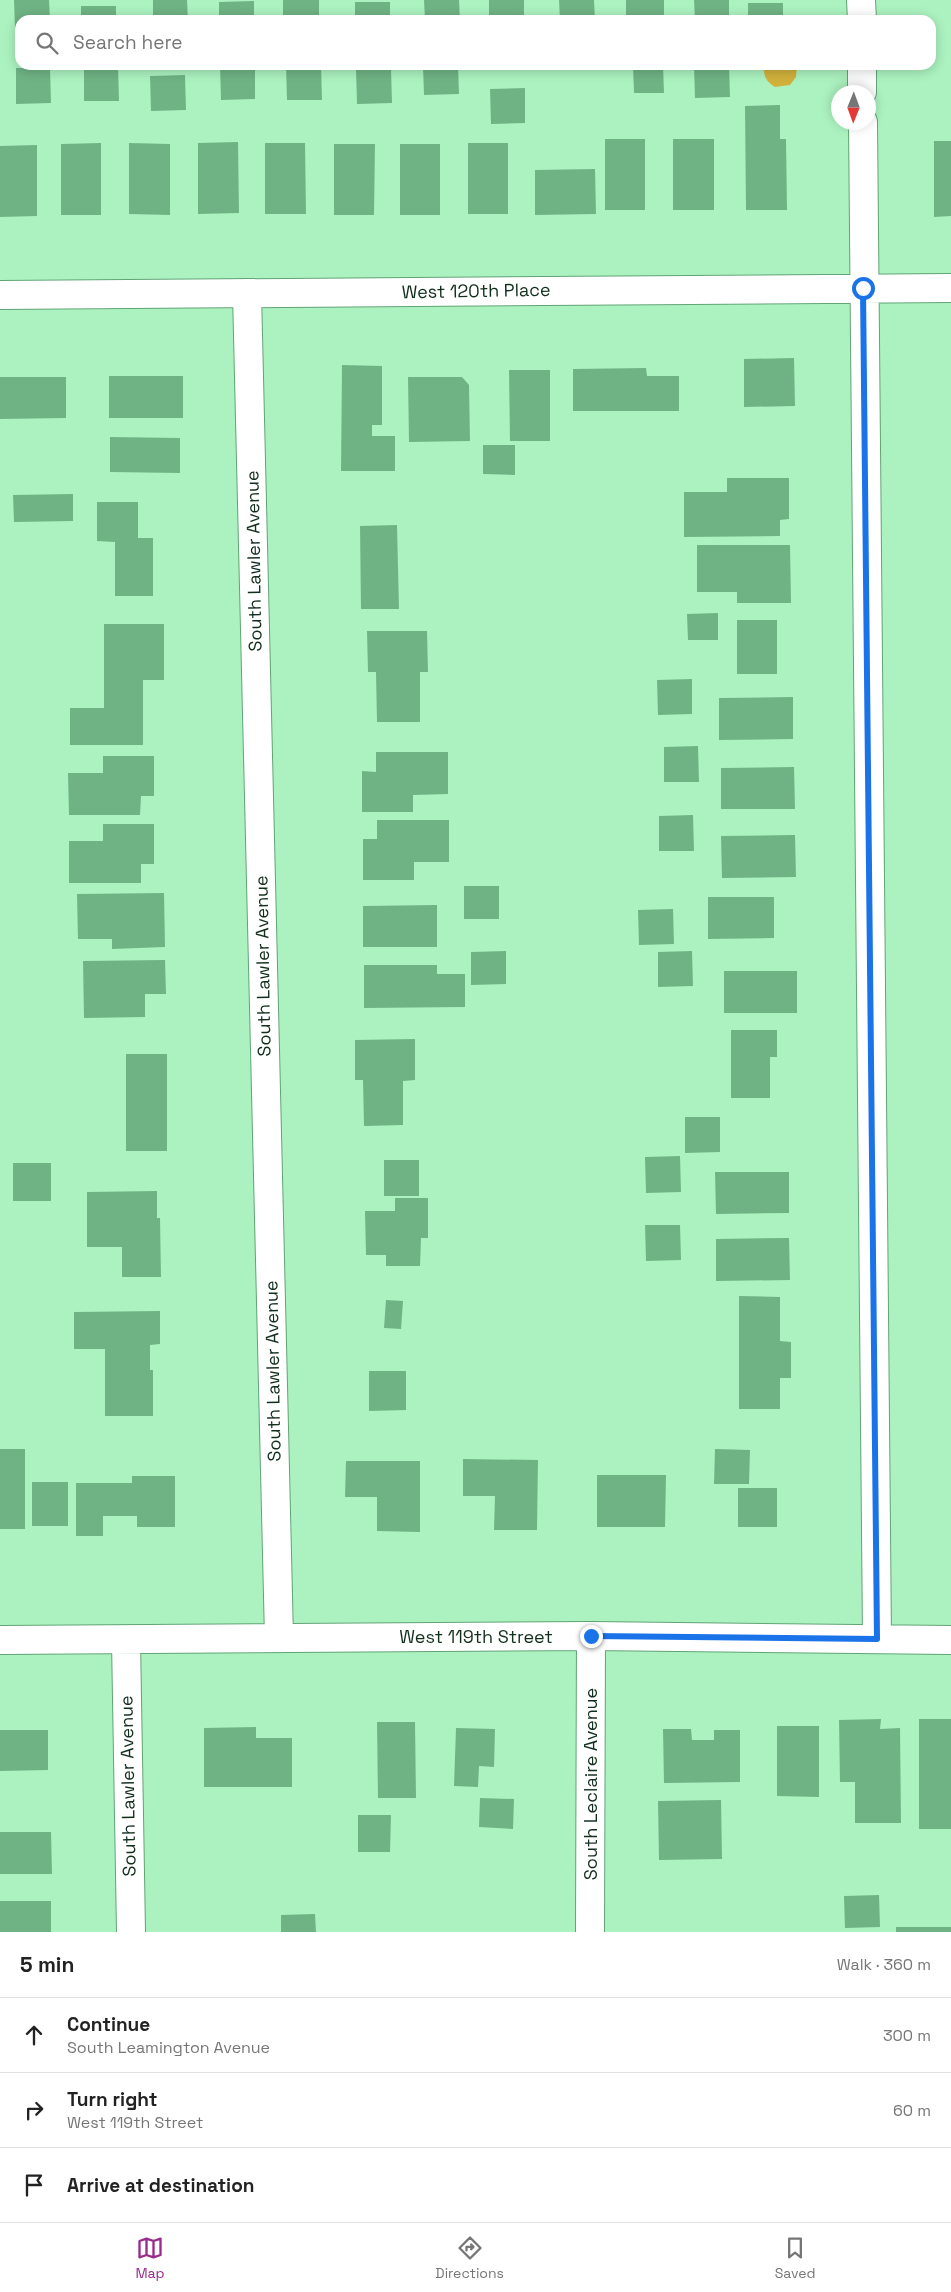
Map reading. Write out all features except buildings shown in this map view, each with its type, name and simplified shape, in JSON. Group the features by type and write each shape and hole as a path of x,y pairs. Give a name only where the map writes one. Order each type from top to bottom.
{"street":[{"path":"862,0 862,15"},
{"path":"862,70 862,85"},
{"path":"863,130 877,1639"},
{"name":"West 120th Place","path":"0,295 951,288"},
{"name":"South Lawler Avenue","path":"247,293 279,1638"},
{"name":"West 119th Street","path":"0,1640 591,1636 951,1640"},
{"name":"South Leclaire Avenue","path":"590,1932 591,1636"},
{"name":"South Lawler Avenue","path":"126,1640 131,1932"}],"shaded area":[{"path":"764,70 797,70 796,77 790,85 775,87 769,83"}],"route":[{"path":"591,1636 877,1639 863,288"}]}
